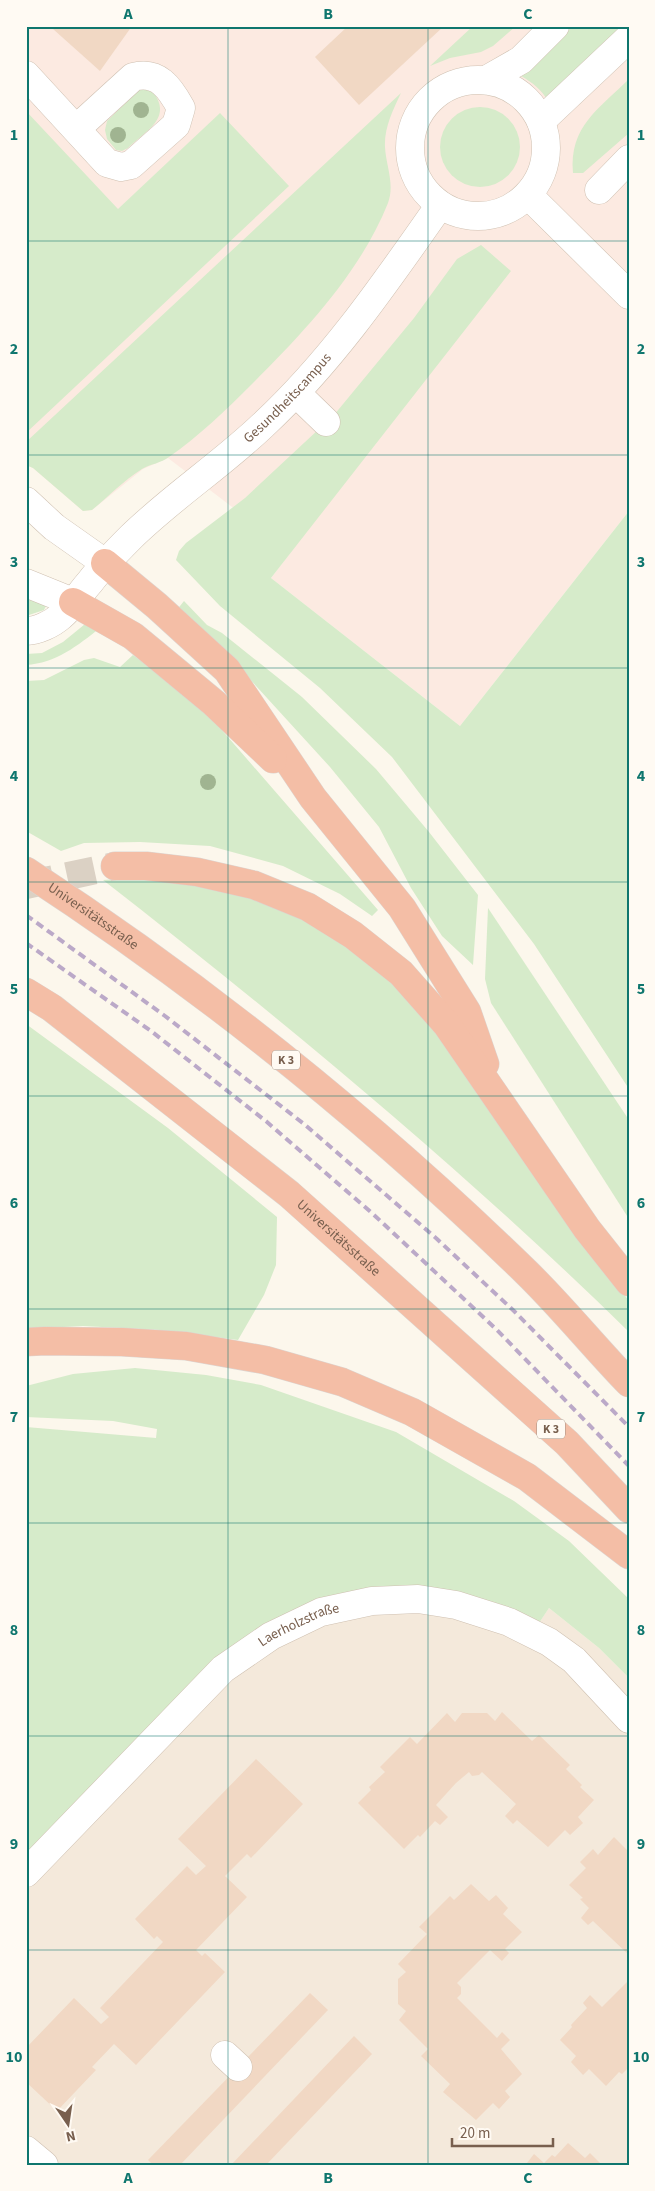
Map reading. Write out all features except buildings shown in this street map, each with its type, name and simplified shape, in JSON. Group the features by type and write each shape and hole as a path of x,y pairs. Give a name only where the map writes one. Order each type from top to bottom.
{"highway":[{"path":"105,563 157,606 227,670 314,798 402,908 467,1012 494,1094"},
{"path":"73,602 125,631 147,648 214,703 314,798"},
{"path":"115,866 146,866 197,872 254,885 308,907 353,935 401,973 447,1025 587,1230 629,1282"},
{"name":"Universitätsstraße","path":"26,871 181,977 294,1066 424,1177 527,1273 629,1383"},
{"name":"Universitätsstraße","path":"26,992 52,1008 289,1194 566,1443 629,1509"},
{"path":"26,1342 46,1340 186,1346 265,1360 342,1382 412,1412 527,1477 629,1555"}],"street":[{"path":"486,80 521,60 555,26"},
{"path":"541,121 629,38"},
{"path":"26,75 76,129"},
{"path":"486,80 509,87 528,101 541,121 547,142 545,164 536,185 521,202 502,212 482,217 460,214 440,205 424,190 413,170 410,147 414,125 425,105 442,90 464,82 486,80"},
{"path":"600,190 629,159"},
{"path":"528,195 629,295"},
{"name":"Gesundheitscampus","path":"26,631 43,626 60,617 105,563 171,502 264,425 296,393 354,323 440,205"},
{"path":"296,393 326,422"},
{"path":"26,502 54,528 105,563"},
{"path":"26,583 73,602"},
{"name":"Laerholzstraße","path":"26,1873 150,1759 223,1669 271,1636 321,1612 372,1601 418,1600 456,1605 509,1622 549,1642 574,1660 629,1719"},
{"path":"26,2150 44,2165"}],"shaded area":[{"path":"26,26 629,26 629,511 460,726 271,578 291,552 168,458 143,469 92,510 83,511 33,468 26,465"},
{"path":"318,1603 539,1623 549,1608 599,1648 629,1678 629,2165 26,2165 26,1853 211,1662"}],"green space":[{"path":"473,26 516,26 493,46 481,52 450,58 430,66"},
{"path":"573,26 625,26 548,101 543,93 521,76"},
{"path":"629,79 629,133 583,173 573,173 573,157 581,131 597,110"},
{"path":"150,88 157,98 160,107 156,122 128,148 122,151 116,150 107,139 105,130 107,121 139,90"},
{"path":"401,93 390,119 385,140 391,189 390,196 376,229 362,254 329,300 291,344 242,394 180,449 166,459 135,473 92,510 83,511 33,468 26,465 26,442"},
{"path":"480,107 495,110 508,119 517,132 520,147 517,162 508,175 495,184 480,187 465,184 452,175 443,162 440,147 443,132 452,119 465,110"},
{"path":"26,111 118,209 220,113 289,186 26,433"},
{"path":"481,245 511,271 271,578 460,726 629,511 629,1089 534,944 392,757 320,688 220,606 176,560 179,551 186,543 245,498 334,415 414,318 457,259"},
{"path":"26,595 47,604 44,610 26,616"},
{"path":"184,601 207,625 222,633 302,697 376,769 429,832 478,895 473,965 442,936 411,888 379,827 330,767 247,676 176,611"},
{"path":"90,620 100,628 83,641 57,657 37,664 26,665 26,654 42,653 63,642"},
{"path":"133,655 201,706 378,910 372,916 340,894 283,866 210,846 140,842 84,843 61,851 26,831 26,681 44,680 84,660 94,658 120,667"},
{"path":"148,877 197,884 247,896 295,915 343,940 391,979 454,1051 539,1179 629,1301 629,1332 503,1213 372,1098 239,988 103,880"},
{"path":"488,908 629,1120 629,1219 491,1003 485,979"},
{"path":"26,1024 168,1128 277,1217 276,1265 264,1295 238,1340 160,1330 83,1326 26,1329"},
{"path":"135,1368 206,1375 261,1385 396,1432 514,1501 569,1541 629,1599 629,1678 599,1648 549,1608 539,1623 415,1591 211,1662 26,1853 26,1427 156,1438 157,1429 113,1421 26,1417 26,1386 73,1374"}],"tunnel":[{"path":"26,885 115,866"}],"railway":[{"path":"26,915 165,1016 304,1124 437,1239 514,1311 629,1427"},
{"path":"26,943 151,1031 267,1122 373,1214 496,1329 629,1466"}]}
